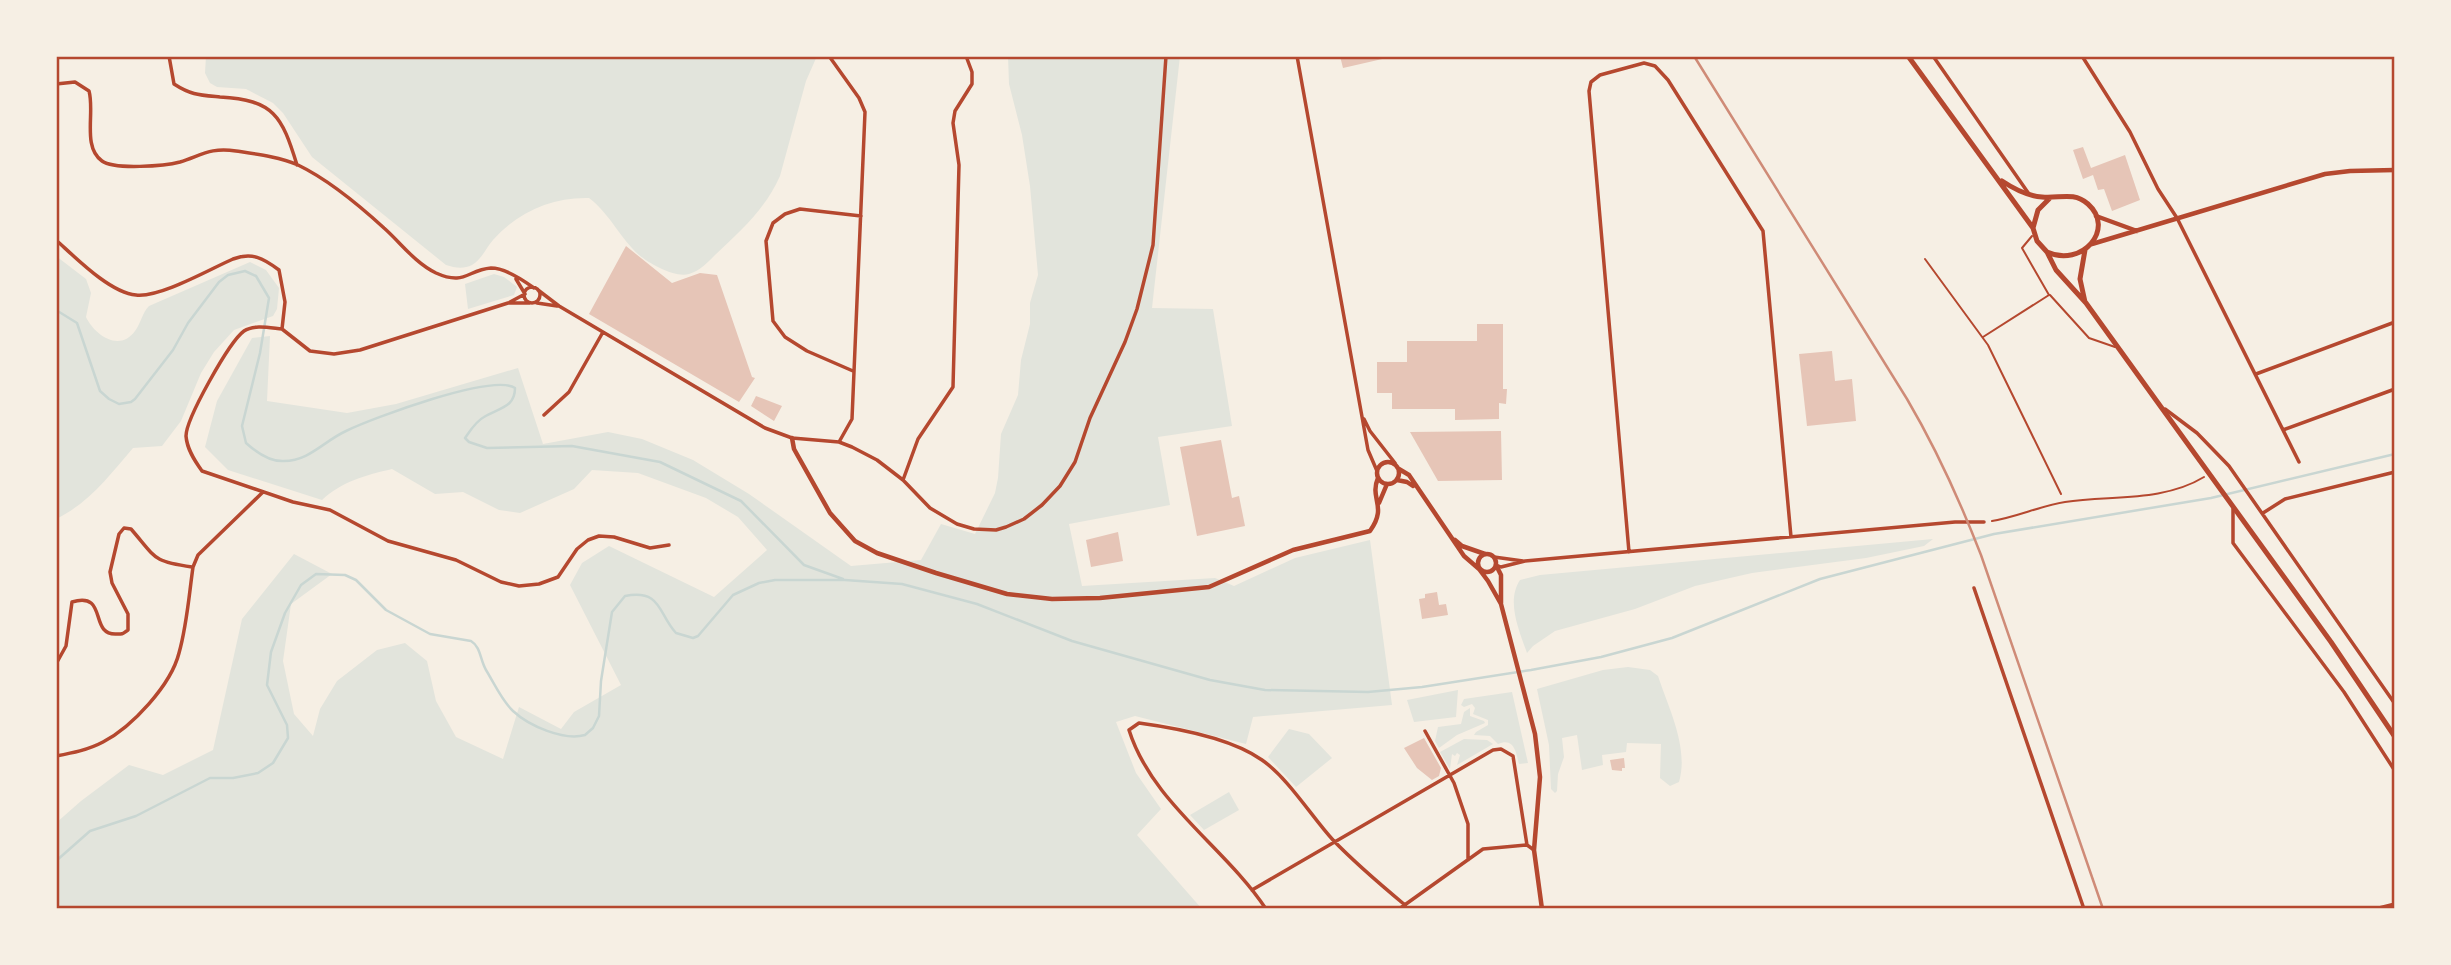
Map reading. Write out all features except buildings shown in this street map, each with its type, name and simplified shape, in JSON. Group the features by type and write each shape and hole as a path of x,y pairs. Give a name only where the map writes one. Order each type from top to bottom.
{"main road":[{"path":"1908,56 2034,231 2037,242 2047,252 2056,270 2086,303 2331,642 2395,737"},
{"path":"1996,177 2030,195 2050,198 2063,195 2080,199 2090,206 2096,216 2097,232 2091,244 2085,250 2067,257 2047,252"},
{"path":"2034,231 2038,210 2050,198"},
{"path":"2085,250 2080,279 2086,303"}],"street":[{"path":"169,56 174,84 191,95 240,98 257,103 272,112 289,139 297,165"},
{"path":"829,56 859,98 865,112 852,419 839,442"},
{"path":"903,480 918,439 953,387 959,164 953,123 955,111 972,84 972,72 966,56"},
{"path":"56,84 75,82 89,91 92,105 91,143 94,153 101,161 111,166 177,163 205,151 218,150 234,150 297,165 339,192 433,272 462,279 489,268 499,269 765,428 792,438 839,442 877,460 903,480 930,508 957,524 974,529 996,530 1024,519 1060,486 1075,461 1094,408 1125,342 1137,309 1153,245 1167,56"},
{"path":"1297,56 1368,450 1377,471 1376,493 1379,504"},
{"path":"1933,56 2030,195"},
{"path":"2082,56 2130,132 2158,189 2177,218 2299,462"},
{"path":"1629,552 1589,91 1591,82 1600,75 1644,63 1655,66 1668,80 1763,231 1791,537"},
{"path":"2091,244 2325,174 2395,170"},
{"path":"854,372 807,351 785,337 773,321 766,241 773,223 785,214 800,209 861,216"},
{"path":"2096,216 2138,231"},
{"path":"56,240 121,291 138,296 166,289 243,255 254,255 279,270 285,302 282,329"},
{"path":"515,277 526,299 532,303"},
{"path":"536,289 527,290 525,295 508,303 360,350 334,354 310,351 282,329 258,327 246,330 234,341 214,373 187,426 188,448 202,471 263,492 330,510 388,541 456,560 501,582 519,586 539,584 558,577 577,550 588,540 599,536 614,537 650,548 669,545"},
{"path":"532,303 540,298 536,289"},
{"path":"508,303 559,306"},
{"path":"2255,375 2395,322"},
{"path":"544,415 569,392 603,332"},
{"path":"2283,430 2395,389"},
{"path":"2161,407 2197,433 2229,466 2395,704"},
{"path":"1361,411 1370,432 1399,470 1409,475 1471,564 1487,573 1493,571 1496,565"},
{"path":"792,438 794,449 830,513 855,541 877,553 971,584 1007,594 1052,599 1100,598 1209,587 1293,550 1370,531 1377,521 1379,504 1387,484 1397,480 1417,488"},
{"path":"1377,471 1384,463 1395,463"},
{"path":"1397,480 1399,470"},
{"path":"2263,513 2285,499 2395,471"},
{"path":"1378,478 1387,484"},
{"path":"56,756 102,743 121,731 155,696 170,676 179,654 193,567 198,555 263,492"},
{"path":"2233,509 2232,542 2344,692 2395,771"},
{"path":"1496,565 1955,522 1984,523"},
{"path":"56,664 66,646 72,602 81,599 90,601 103,630 108,634 123,633 128,629 128,614 112,583 110,572 119,534 124,528 131,529 158,560 193,567"},
{"path":"1449,536 1462,546 1494,557 1525,561"},
{"path":"1485,554 1478,560 1479,569 1501,604"},
{"path":"1494,557 1501,575 1501,604 1535,734 1540,777 1534,850 1542,909"},
{"path":"1501,575 1511,564"},
{"path":"1974,589 2084,909"},
{"path":"1266,909 1230,864 1172,803 1135,748 1129,730 1133,726 1139,723 1152,724 1241,748 1264,761 1335,842 1406,907"},
{"path":"1425,731 1454,783 1468,824 1468,860"},
{"path":"1252,890 1493,750 1501,749 1513,756 1527,845"},
{"path":"1399,909 1406,907 1483,849 1527,845 1534,850"},
{"path":"2375,909 2395,904"}],"lane":[{"path":"2034,231 2022,248 2049,295 2088,338 2118,348"},
{"path":"1925,259 1983,338 2061,494"},
{"path":"1983,338 2049,295"}],"path":[{"path":"1984,523 2012,518 2033,509 2066,502 2171,490 2193,483 2208,474"}],"shaded area":[{"path":"206,56 817,56 806,81 780,176 774,188 760,209 734,237 700,269 683,275 663,269 639,255 589,198 562,200 537,208 513,221 472,265 459,268 446,265 312,157 283,113 273,103 246,89 217,87 210,83 205,73"},
{"path":"1008,56 1180,56 1152,308 1213,309 1232,426 1158,437 1170,505 1069,524 1082,586 1215,578 1234,586 1295,558 1370,540 1392,705 1253,717 1246,744 1135,716 1116,722 1136,773 1161,809 1137,835 1202,909 56,909 56,823 129,765 163,775 213,750 242,619 294,554 332,574 291,604 283,661 294,714 313,736 320,709 337,681 377,650 405,643 427,661 436,701 456,737 503,759 519,707 561,729 574,712 621,685 570,585 582,563 609,546 714,597 767,550 738,517 706,498 638,473 592,470 574,489 520,513 499,510 463,492 435,494 392,469 346,484 322,500 228,470 205,447 217,401 252,338 270,336 267,401 347,413 396,404 518,368 543,444 608,432 642,439 693,460 749,494 851,566 921,560 941,524 975,534 995,493 1001,434 1018,395 1021,360 1030,324 1030,303 1038,275 1030,186 1022,135 1009,84"},
{"path":"56,256 86,279 91,293 86,317 101,335 115,341 129,337 135,331 149,306 250,262 266,270 279,288 277,309 273,316 234,330 214,352 201,373 181,421 162,446 133,448 89,497 56,519"},
{"path":"494,274 504,277 517,287 514,295 468,309 465,284"},
{"path":"1933,539 1924,546 1866,558 1752,573 1695,586 1635,609 1555,631 1527,653 1515,616 1514,597 1520,580 1540,575"},
{"path":"1628,667 1650,670 1658,676 1680,742 1679,782 1670,786 1660,778 1661,744 1627,743 1626,752 1602,755 1603,765 1582,770 1577,735 1562,738 1564,757 1555,793 1551,789 1549,745 1537,689 1603,670"},
{"path":"1458,690 1456,717 1414,722 1407,700"},
{"path":"1512,692 1528,763 1519,764 1515,751 1508,742 1498,744 1490,736 1474,735 1488,725 1488,720 1473,714 1475,708 1472,704 1464,707 1461,705 1464,699"},
{"path":"1470,708 1470,716 1485,723 1457,735 1439,748 1435,741 1438,727 1461,724 1464,712"},
{"path":"1289,729 1309,734 1332,758 1296,787 1268,757"},
{"path":"1464,739 1487,740 1493,744 1457,765 1460,755 1452,754 1450,769 1440,752"},
{"path":"1229,792 1239,810 1204,830 1190,815"}],"waterway":[{"path":"56,310 77,323 100,391 119,404 131,402 173,350 188,323 219,282 228,275 245,271 256,276 269,298 260,353 242,426 246,443 264,456 279,461 301,458 338,435 381,417 432,399 503,385 515,388 512,400 505,407 478,421 465,438 469,442 487,448 572,446 660,462 741,501 804,565 843,579"},
{"path":"56,861 90,831 136,816 210,778 233,778 258,773 273,763 288,738 287,725 267,685 271,652 285,613 301,585 316,574 345,575 356,580 386,610 430,634 471,641 477,647 498,692 513,711 537,727 567,736 585,735 593,728 599,716 601,681 612,612 625,596 646,596 653,600 676,633 693,638 698,636 733,595 759,583 775,580 845,580 902,584 977,604 1072,641 1210,680 1265,690 1368,692 1422,687 1601,657 1672,638 1820,579 1994,534 2211,498 2395,454"}],"railway":[{"path":"1694,56 1907,399 1947,476 1981,555 2103,909"}]}
